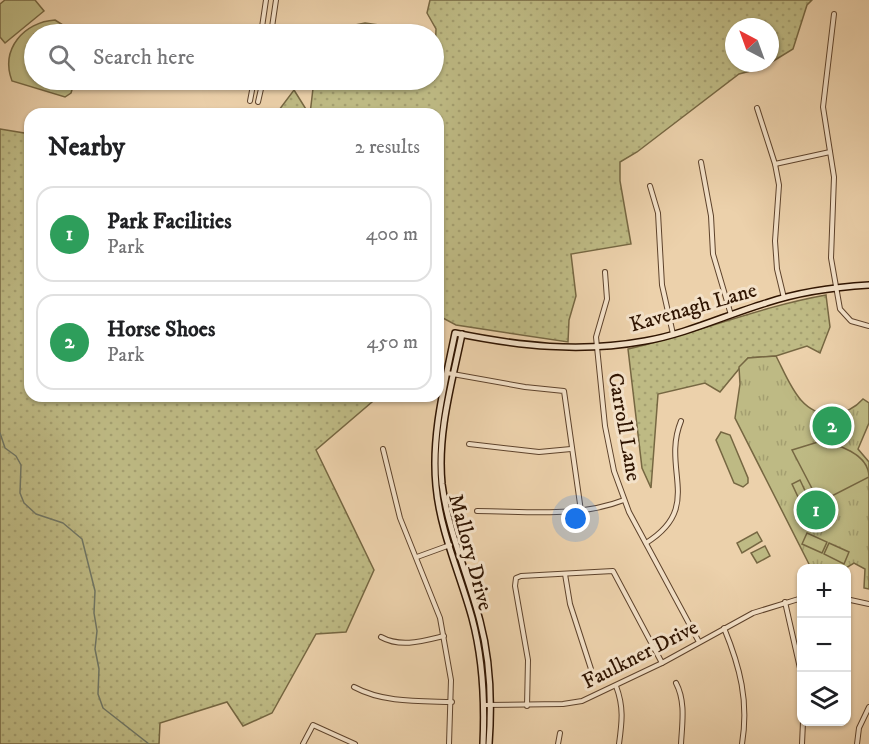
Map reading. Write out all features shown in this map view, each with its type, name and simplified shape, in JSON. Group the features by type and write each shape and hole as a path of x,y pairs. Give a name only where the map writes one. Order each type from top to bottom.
{"main road":[{"name":"Kavenagh Lane","path":"459,334 517,345 597,348 646,341 673,334 784,298 869,285"},
{"name":"Mallory Drive","path":"444,396 459,334"},
{"name":"Mallory Drive","path":"442,402 438,418 434,464 441,518 453,544 476,633 488,705 483,744"},
{"path":"488,705 489,744"}],"street":[{"path":"262,24 266,0"},
{"path":"272,24 276,0"},
{"path":"834,14 823,107 834,177 831,243 836,289 840,309 846,318 869,327"},
{"path":"250,101 252,90"},
{"path":"258,102 261,90"},
{"path":"757,108 776,164 780,197 775,241 777,269 784,298"},
{"path":"776,164 830,152"},
{"path":"701,162 711,216 713,254 731,315"},
{"path":"650,186 658,213 662,285 673,334"},
{"name":"Carroll Lane","path":"605,272 607,299 596,331 609,445 624,500 699,642"},
{"path":"450,374 564,391 571,449 580,489 581,511"},
{"path":"646,543 663,532 675,516 678,497 675,442 681,421"},
{"path":"469,444 539,452 571,449"},
{"path":"383,449 393,498 436,607 444,636 452,702 449,744"},
{"path":"477,511 581,511 602,508 624,500"},
{"path":"417,557 453,544"},
{"path":"527,706 528,660 516,578 527,575 613,571 662,663"},
{"path":"565,574 570,604 591,669"},
{"name":"Faulkner Drive","path":"488,705 527,706 573,703 616,686 753,613 797,599"},
{"path":"851,600 869,603"},
{"path":"785,602 800,672"},
{"path":"724,628 737,659 746,705 742,744"},
{"path":"381,637 391,642 403,643 444,636"},
{"path":"676,683 681,692 683,709 681,744"},
{"path":"616,686 623,703 619,744"},
{"path":"354,687 375,696 392,699 452,702"},
{"path":"857,744 859,728 869,707"},
{"path":"303,744 314,725 355,744"},
{"path":"802,744 803,726"},
{"path":"558,744 560,733"}],"green space":[{"path":"5,0 35,0 44,11 28,24 24,24 24,27 5,43 0,37 0,4"},
{"path":"430,0 812,0 807,5 793,49 779,58 779,18 725,18 725,72 747,72 739,74 637,152 620,162 620,181 631,244 571,254 576,296 569,320 568,342 456,325 444,319 444,108 311,108 313,90 444,90 444,24 433,24 427,13"},
{"path":"55,20 61,24 39,24"},
{"path":"24,33 24,85 12,81 9,69 9,58 17,39"},
{"path":"42,90 72,90 65,97"},
{"path":"294,90 305,108 280,108"},
{"path":"0,129 24,133 24,402 372,402 316,450 374,570 346,632 316,634 272,713 243,726 227,702 160,723 159,744 0,744"},
{"path":"826,295 830,327 820,353 807,346 776,356 748,358 720,392 705,383 658,394 651,488 642,468 628,349 776,306"},
{"path":"776,356 797,395 812,409 822,413 833,414 850,410 863,399 869,403 869,423 858,449 869,462 869,589 864,588 865,569 854,563 851,565 809,564 735,418 740,384 739,367 748,358"},
{"path":"721,432 730,435 748,478 748,483 743,487 734,483 716,440"},
{"path":"818,442 851,451 864,462 869,477 824,500 818,500 792,450"},
{"path":"800,480 807,495 799,499 792,484"},
{"path":"757,532 762,541 742,553 737,543"},
{"path":"807,533 827,542 822,553 802,544"},
{"path":"829,543 849,552 844,564 824,554"},
{"path":"765,546 770,556 757,563 751,553"}],"waterway":[{"path":"0,433 5,448 16,456 21,465 20,493 24,503 36,514 63,523 82,539 95,591 98,694 103,708 149,744"}],"place":[{"name":"Horse Shoes","path":"832,426"},
{"name":"Park Facilities","path":"816,510"}]}
